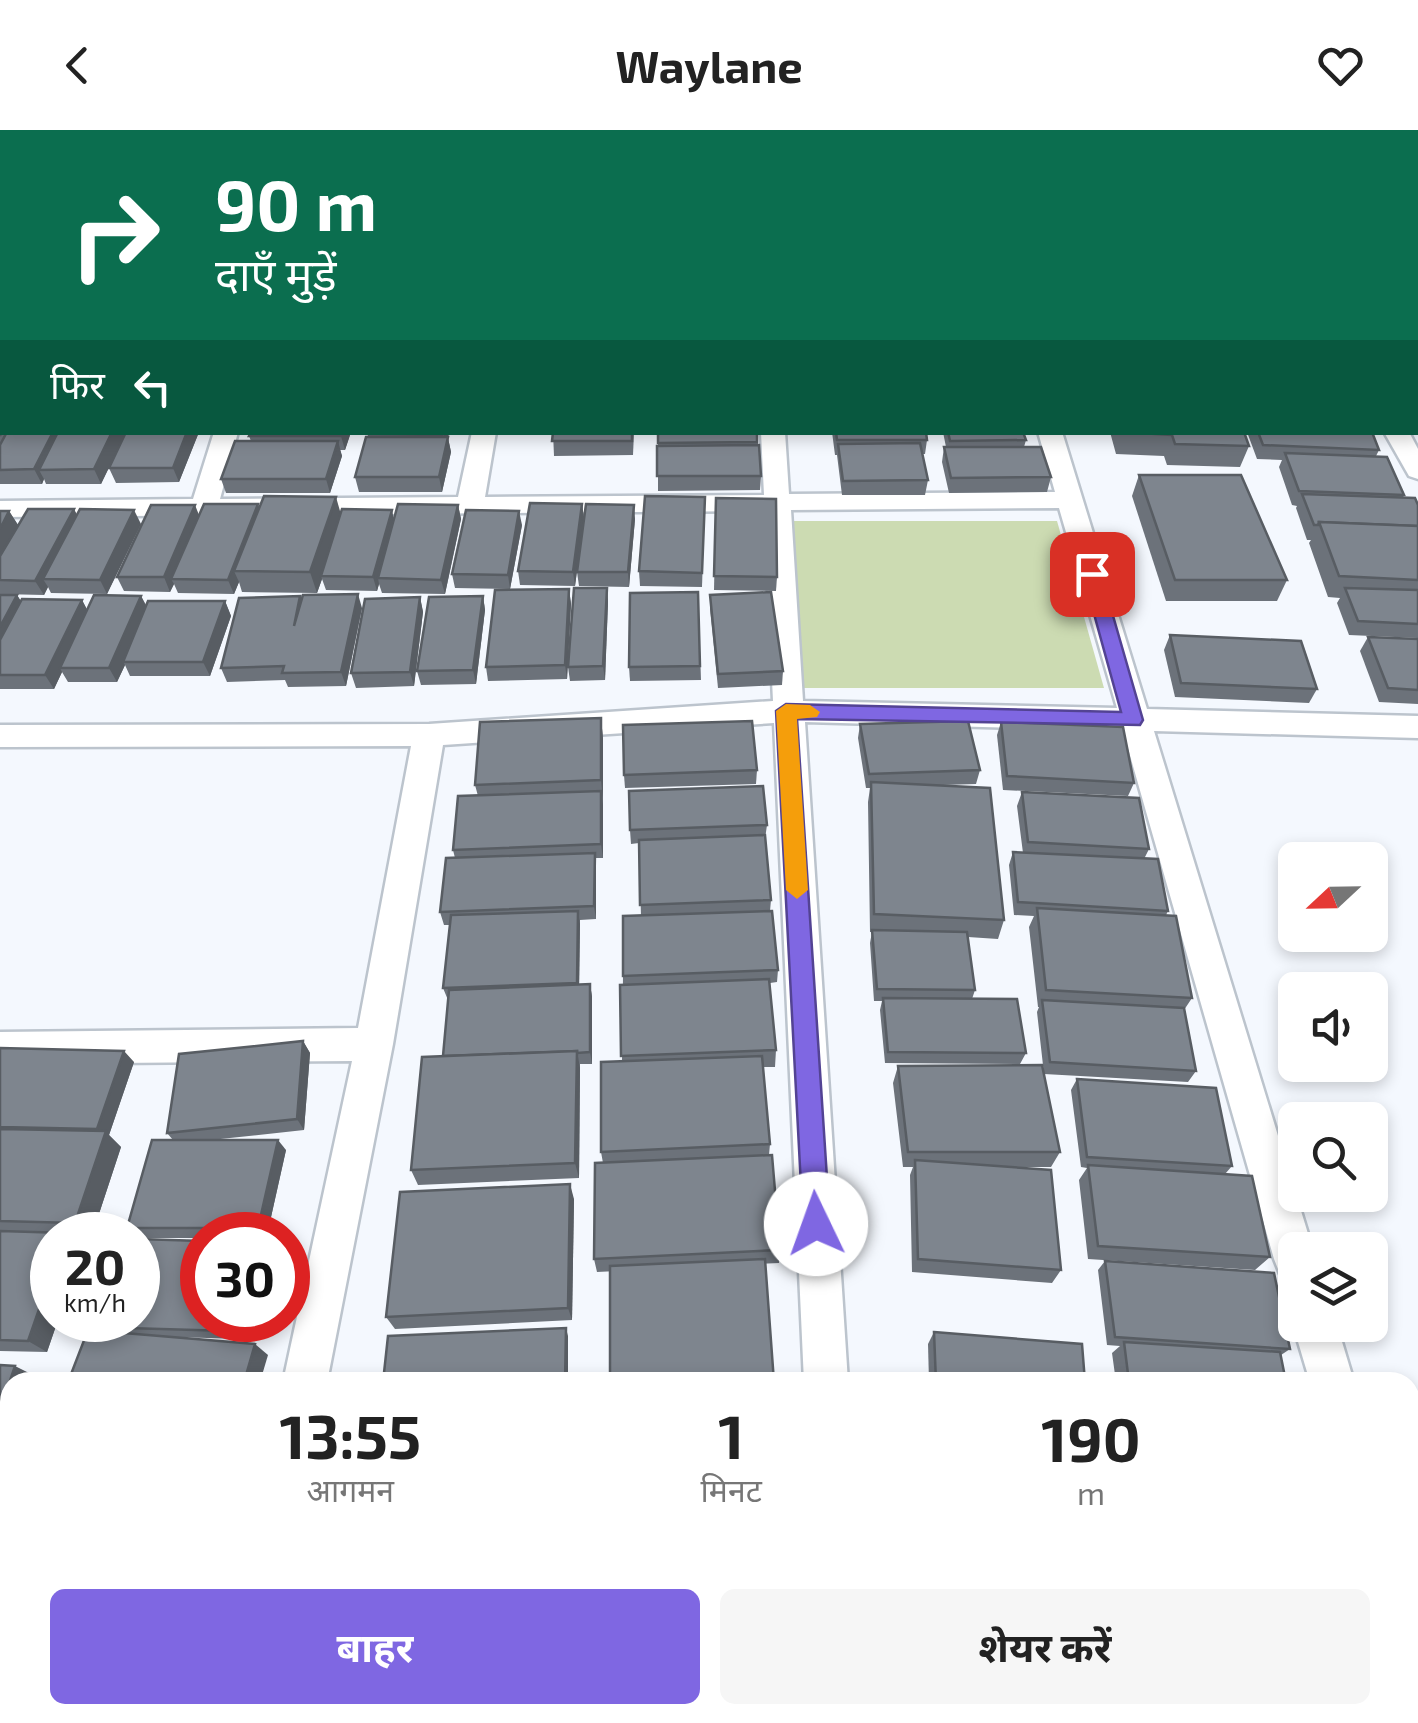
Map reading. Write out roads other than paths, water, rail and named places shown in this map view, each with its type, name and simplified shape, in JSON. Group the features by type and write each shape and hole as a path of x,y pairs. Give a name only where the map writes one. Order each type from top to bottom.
{"street":[{"path":"204,508 225,435"},
{"path":"470,505 483,435"},
{"path":"773,435 825,1372"},
{"path":"1051,435 1287,1232"},
{"path":"1398,435 1418,471"},
{"path":"0,509 1072,500"},
{"path":"0,736 430,734 786,711 1418,727"},
{"path":"307,1372 374,1044 430,734"},
{"path":"0,1048 374,1044"},
{"path":"1320,1342 1329,1372"}]}
